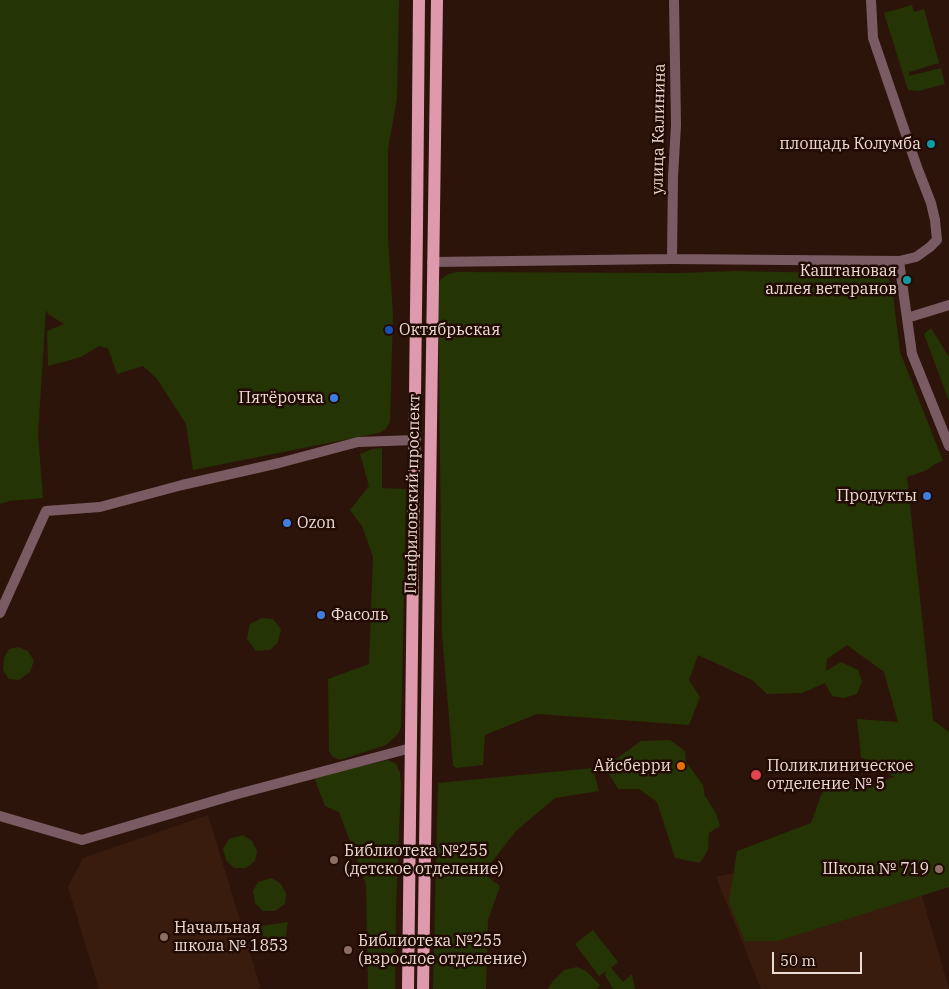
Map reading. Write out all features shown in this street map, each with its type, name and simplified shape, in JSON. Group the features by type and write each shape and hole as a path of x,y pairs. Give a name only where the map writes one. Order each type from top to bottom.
{"main road":[{"name":"Панфиловский проспект","path":"408,989 418,0"},
{"name":"Панфиловский проспект","path":"423,989 436,0"}],"street":[{"name":"улица Калинина","path":"672,259 676,126 674,0"},
{"path":"432,262 672,259 899,261 916,257 936,240 935,220 932,203 916,167 873,38 871,0"},
{"path":"899,261 912,354 949,446"},
{"path":"906,318 949,305"},
{"path":"0,613 46,511 100,507 358,442 415,440"},
{"path":"0,816 82,840 234,794 411,748"}],"shaded area":[{"name":"Начальная школа № 1853","path":"208,815 260,986 258,989 99,989 68,887 83,858"},
{"path":"904,834 949,989 761,989 716,877"}],"green space":[{"path":"0,0 399,0 397,98 388,149 388,239 393,315 390,422 386,429 379,433 193,470 186,424 157,379 143,366 117,374 108,348 99,346 81,357 48,366 47,331 64,324 48,314 46,310 38,434 43,498 9,501 0,504"},
{"path":"912,5 914,12 924,9 939,63 909,72 909,76 941,68 945,84 919,91 908,90 884,13"},
{"path":"735,271 882,274 888,278 892,286 900,352 943,461 927,470 907,477 933,720 949,732 949,887 778,941 745,941 729,903 737,851 811,823 821,795 833,779 859,789 894,777 861,757 857,719 898,722 884,672 847,645 827,659 826,671 841,662 858,670 862,682 857,694 844,698 832,696 825,683 802,693 767,694 752,680 698,655 689,680 700,697 689,725 537,714 485,735 483,765 456,768 453,765 442,634 438,287 440,280 448,274 456,272 680,273"},
{"path":"931,328 949,357 949,401 924,334"},
{"path":"382,448 382,488 406,489 401,727 398,734 386,745 340,760 333,757 329,751 328,679 369,664 373,557 362,526 350,510 369,486 360,454 372,449"},
{"path":"262,618 273,619 281,629 278,642 270,650 256,651 247,639 250,624"},
{"path":"18,647 28,651 34,661 30,672 19,680 9,679 3,670 4,658 9,649"},
{"path":"670,740 685,751 686,762 703,785 705,796 716,813 720,826 709,833 708,850 700,863 675,858 657,802 639,789 618,789 605,767 641,741"},
{"path":"388,760 396,764 400,773 401,784 395,989 368,989 366,884 339,812 325,806 314,777"},
{"path":"593,768 599,791 555,798 516,831 483,873 500,886 488,920 486,989 433,989 438,783"},
{"path":"243,835 252,841 257,851 255,861 246,868 234,868 226,860 223,849 229,839"},
{"path":"272,878 281,884 286,894 285,904 275,911 263,911 255,903 253,891 258,882"},
{"path":"288,922 284,948 266,950 261,926"},
{"path":"593,930 618,962 611,968 623,982 632,974 635,989 613,989 605,975 606,971 599,976 575,944"},
{"path":"577,967 586,971 600,985 597,989 548,989 564,970"}],"place":[{"name":"площадь Колумба","path":"931,144"},
{"name":"Каштановая аллея ветеранов","path":"907,280"},
{"name":"Октябрьская","path":"389,330"},
{"name":"Пятёрочка","path":"334,398"},
{"name":"Продукты","path":"927,496"},
{"name":"Ozon","path":"287,523"},
{"name":"Фасоль","path":"321,615"},
{"name":"Айсберри","path":"681,766"},
{"name":"Поликлиническое отделение № 5","path":"756,775"},
{"name":"Библиотека №255 (детское отделение)","path":"334,860"},
{"name":"Школа № 719","path":"939,869"},
{"name":"Начальная школа № 1853","path":"164,937"},
{"name":"Библиотека №255 (взрослое отделение)","path":"348,950"}]}
